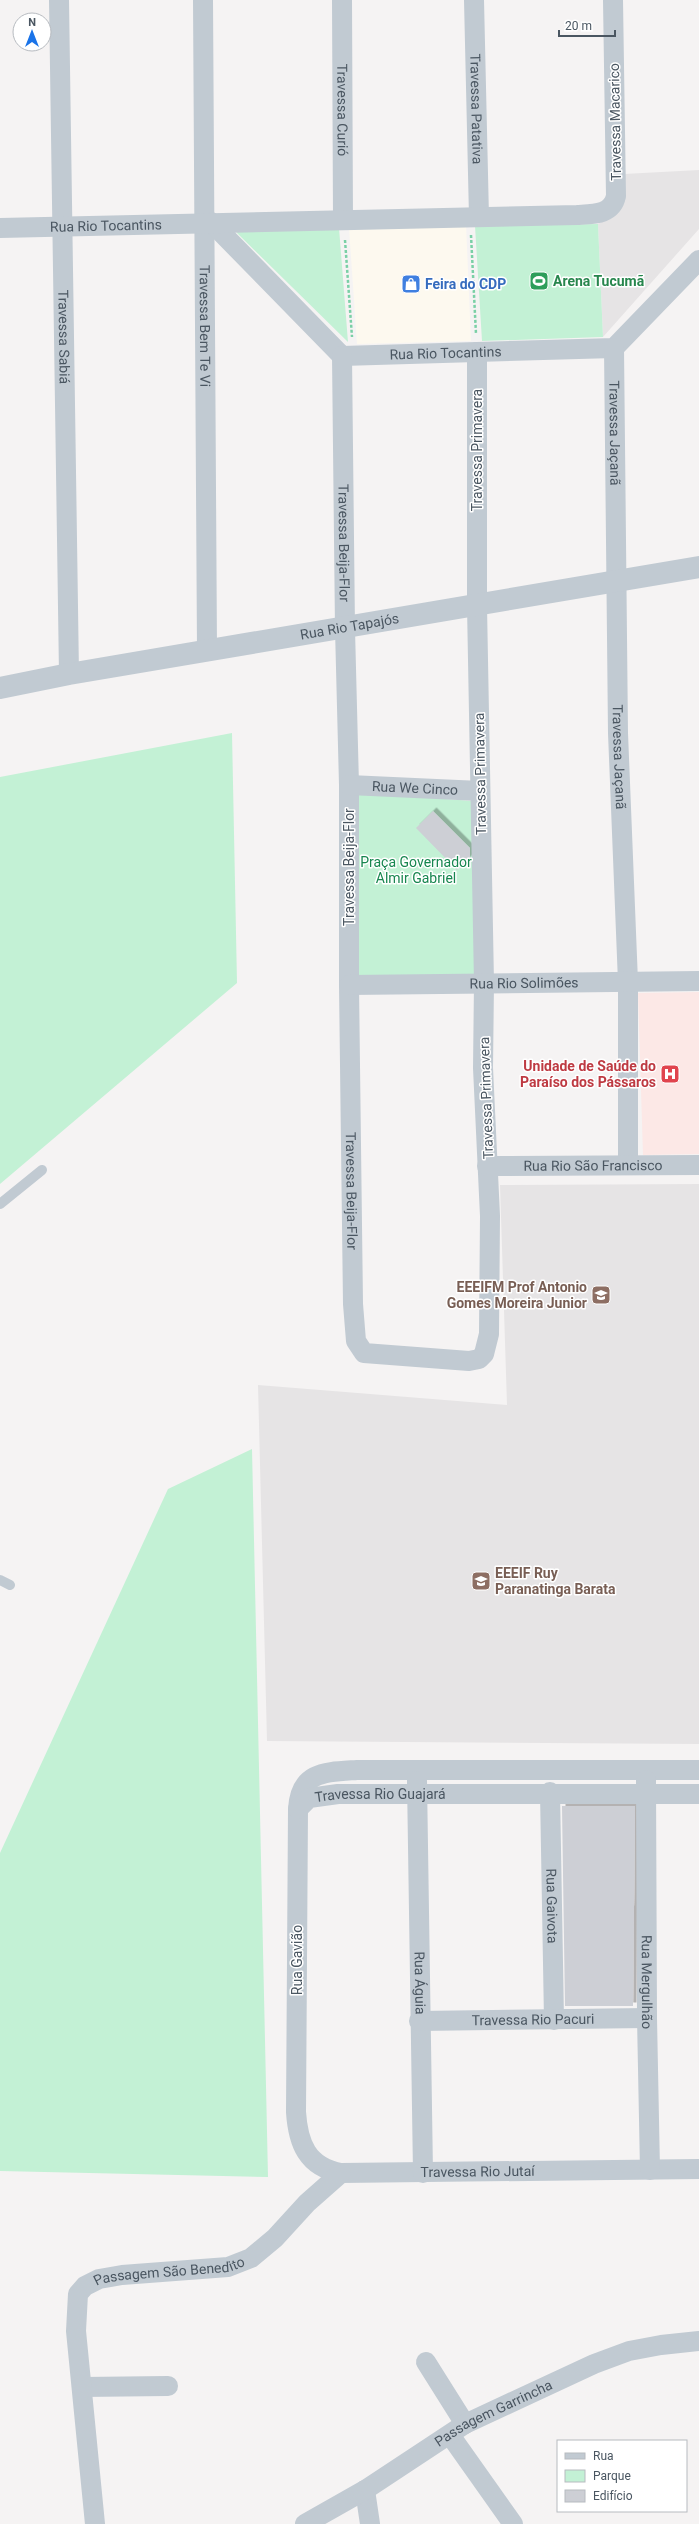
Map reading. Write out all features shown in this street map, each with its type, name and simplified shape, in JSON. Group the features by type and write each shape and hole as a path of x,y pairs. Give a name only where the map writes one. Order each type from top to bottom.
{"street":[{"name":"Travessa Sabiá","path":"59,0 69,674"},
{"name":"Travessa Bem Te Vi","path":"202,0 208,222 207,652"},
{"name":"Travessa Curió","path":"342,0 343,219"},
{"name":"Travessa Patativa","path":"474,0 475,217"},
{"name":"Travessa Macarico","path":"577,215 605,211 612,206 616,196 613,0"},
{"name":"Rua Rio Tocantins","path":"0,228 208,222 577,215"},
{"path":"208,222 348,356"},
{"path":"614,348 699,260"},
{"name":"Rua Rio Tocantins","path":"348,356 614,348"},
{"name":"Travessa Jaçanã","path":"614,348 618,733 628,982 628,1165"},
{"name":"Travessa Primavera","path":"453,1361 469,1362 479,1359 484,1354 489,1334 487,1166 483,1068 484,983 477,606 477,352"},
{"name":"Travessa Beija-Flor","path":"348,356 344,628 349,785 349,985 353,1304 356,1341 364,1353 453,1361"},
{"name":"Rua Rio Tapajós","path":"0,688 69,674 207,652 699,567"},
{"name":"Rua We Cinco","path":"349,785 480,791"},
{"name":"Rua Rio Solimões","path":"349,985 699,981"},
{"name":"Rua Rio São Francisco","path":"487,1166 699,1165"},
{"name":"Rua Águia","path":"416,1769 419,2021 423,2173"},
{"name":"Travessa Rio Guajará","path":"298,1809 302,1788 318,1775 357,1770 699,1770"},
{"name":"Rua Mergulhão","path":"646,1770 647,2018 650,2170"},
{"name":"Rua Gaivota","path":"540,1771 546,1792 554,2020"},
{"name":"Travessa Rio Guajará","path":"298,1809 306,1799 320,1794 546,1792 699,1794"},
{"name":"Rua Gavião","path":"296,2112 298,1809"},
{"name":"Travessa Rio Pacuri","path":"419,2021 647,2018"},
{"name":"Travessa Rio Jutaí","path":"296,2112 297,2132 308,2154 323,2168 341,2173 699,2169"},
{"name":"Passagem São Benedito","path":"95,2524 76,2309 78,2294 85,2286 99,2279 122,2275 228,2267 251,2258 275,2238 307,2203 341,2173"},
{"name":"Passagem Garrincha","path":"304,2524 365,2490 457,2430 594,2364 629,2351 661,2345 699,2342"},
{"path":"426,2362 457,2430 513,2524"},
{"path":"82,2387 168,2386"},
{"path":"365,2490 370,2524"}],"lane":[{"path":"0,1204 42,1170"},
{"path":"0,1580 10,1585"}],"path":[{"path":"475,217 477,352"},
{"path":"343,219 348,356"}],"shaded area":[{"path":"699,170 699,229 603,337 598,224 615,214 624,174"},
{"name":"Feira do CDP","path":"466,224 471,341 357,344 349,228"},
{"name":"Unidade de Saúde do Paraíso dos Pássaros","path":"699,992 699,1154 643,1155 638,993"},
{"name":"EEEIF Ruy Paranatinga Barata","path":"699,1184 699,1744 267,1741 258,1385 507,1405 500,1185"}],"green space":[{"name":"Arena Tucumã","path":"598,224 603,337 482,341 475,226"},
{"path":"238,227 339,228 348,342 237,233"},
{"path":"232,733 237,983 0,1184 0,777"},
{"name":"Praça Governador Almir Gabriel","path":"351,792 486,802 488,983 350,987"},
{"path":"252,1449 268,2177 0,2171 0,1853 168,1489"}],"building":[{"path":"433,811 470,848 470,857 457,870 416,828"},
{"path":"562,1806 635,1806 633,2006 565,2006"}],"place":[{"name":"Arena Tucumã","path":"539,281"},
{"name":"Feira do CDP","path":"411,284"},
{"name":"Unidade de Saúde do Paraíso dos Pássaros","path":"670,1074"},
{"name":"EEEIFM Prof Antonio Gomes Moreira Junior","path":"601,1295"},
{"name":"EEEIF Ruy Paranatinga Barata","path":"481,1581"}]}
